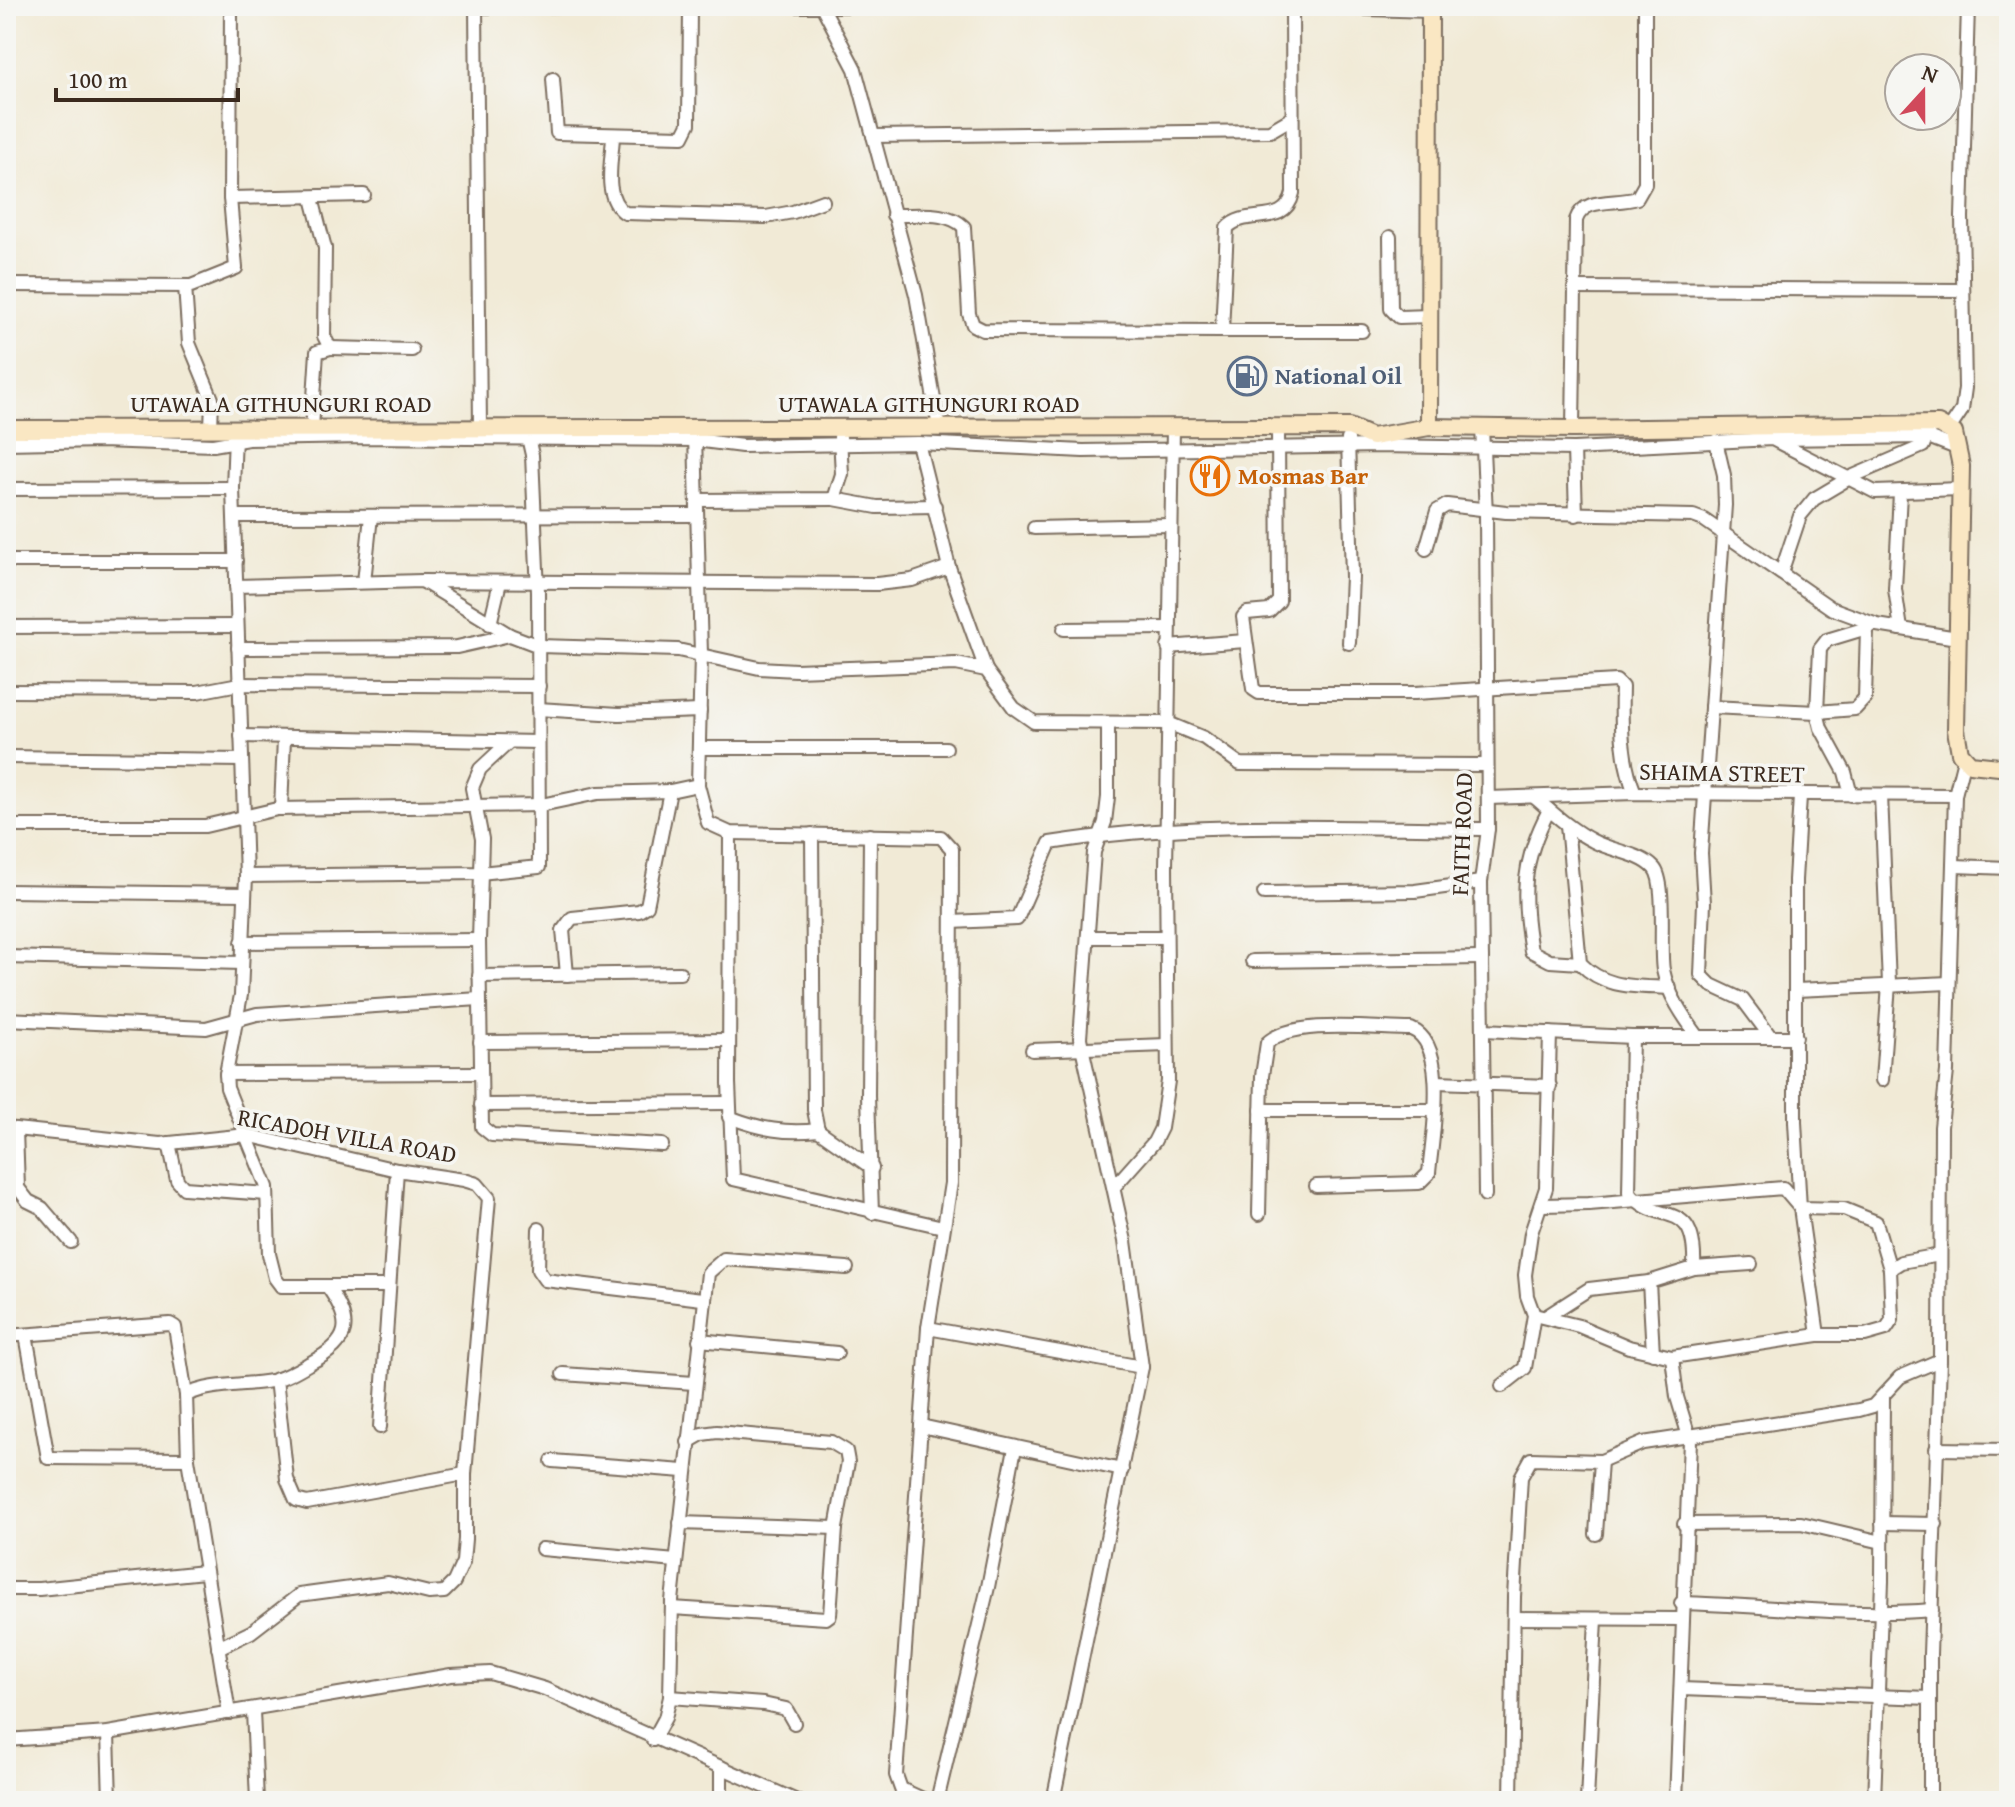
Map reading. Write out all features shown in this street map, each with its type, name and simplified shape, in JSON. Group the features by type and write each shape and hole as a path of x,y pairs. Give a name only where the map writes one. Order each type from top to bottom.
{"street":[{"path":"6,285 185,286 208,282 236,268 230,198 231,6"},
{"path":"480,427 476,7 561,6"},
{"path":"553,79 557,133 683,136 687,131 690,6"},
{"path":"724,6 915,6"},
{"path":"1274,6 1430,9 1429,427"},
{"path":"1222,331 1227,228 1237,221 1282,212 1290,204 1292,6"},
{"path":"1573,429 1576,220 1580,209 1588,205 1637,198 1645,184 1645,6"},
{"path":"1930,1801 1940,1360 1941,1127 1947,1071 1955,795 1964,759 1956,730 1959,449 1950,428 1962,410 1965,388 1963,290 1968,6"},
{"path":"823,7 855,69 916,295 939,428"},
{"path":"873,136 1270,131 1292,118"},
{"path":"613,136 610,195 615,206 625,213 766,217 793,212 823,201"},
{"path":"6,182 7,204"},
{"path":"230,198 364,195"},
{"path":"312,198 325,248 324,336 330,348"},
{"path":"893,215 943,216 957,220 964,227 969,314 973,325 983,330 1362,331"},
{"path":"1390,237 1391,309 1399,317 1430,316"},
{"path":"185,286 189,343 212,399 211,429"},
{"path":"1574,288 1963,290"},
{"path":"312,428 317,352 330,348 412,350"},
{"name":"UTAWALA GITHUNGURI ROAD","path":"6,429 211,429 235,435 312,428 480,427 527,434 694,434 839,428 898,436 939,428 1349,427 1372,437 1429,427 1929,431 1950,428"},
{"path":"1349,427 1352,577 1349,643"},
{"name":"FAITH ROAD","path":"1482,427 1486,508 1488,798 1488,829 1481,882 1485,1195"},
{"path":"834,499 842,474 839,428"},
{"path":"1114,1187 1154,1142 1161,1128 1168,1081 1166,831 1173,428"},
{"path":"1278,429 1279,601 1269,611 1247,613 1242,623 1249,680 1259,693 1485,689 1616,681 1622,687 1621,727 1626,767 1635,793"},
{"path":"927,1801 901,1789 896,1775 928,1328 943,1227 949,1207 953,1130 952,849 947,840 870,835 730,833 708,823 698,785 701,654 694,434 742,446 842,445 898,436 918,443 1083,451 1173,447 1574,449 1929,431 1959,449"},
{"path":"1781,573 1806,507 1851,477 1923,446 1929,431"},
{"path":"6,443 101,441 213,445 235,435 364,437 527,434 538,582 539,867 480,873 246,876"},
{"path":"235,435 233,488 246,876 242,963 226,1074 227,1088 267,1194 269,1254 275,1278 287,1289 389,1286"},
{"path":"1772,439 1875,492 1960,489"},
{"path":"1716,441 1724,475 1701,853 1704,903 1701,975 1711,985 1743,1000 1770,1036"},
{"path":"918,443 949,567 986,670 1024,718 1034,722 1108,725 1168,723 1204,738 1240,764 1486,765"},
{"path":"1574,449 1576,515"},
{"path":"6,489 233,488"},
{"path":"1900,493 1895,589 1901,629"},
{"path":"697,500 834,499 868,507 935,506"},
{"path":"1426,549 1440,507 1576,515 1693,516 1722,532 1831,608 1872,627 1957,638"},
{"path":"235,516 697,515"},
{"path":"364,582 371,516"},
{"path":"1034,528 1170,525"},
{"path":"6,561 236,561"},
{"path":"236,586 422,581 877,584 912,580 949,567"},
{"path":"422,581 490,624 539,646 649,648 701,654 759,668 796,670 956,664 986,670"},
{"path":"490,624 500,582"},
{"path":"6,627 237,626"},
{"path":"1711,707 1817,712 1862,705 1872,627"},
{"path":"1851,795 1845,772 1821,728 1817,712 1822,643 1872,627"},
{"path":"1064,629 1169,628"},
{"path":"238,648 457,647 510,635"},
{"path":"1168,647 1245,641"},
{"path":"6,691 197,692 239,684 539,686"},
{"path":"538,709 619,714 700,711"},
{"path":"1053,1801 1142,1367 1114,1187 1082,1046 1080,1013 1094,852 1108,797 1108,725"},
{"path":"241,736 538,742"},
{"path":"281,809 284,739"},
{"path":"509,742 474,778 472,788 478,805 482,1127 492,1135 662,1145"},
{"path":"699,748 946,748"},
{"path":"6,757 242,760"},
{"path":"1964,759 1982,767 2009,768"},
{"path":"6,826 205,826 281,809 541,805 598,793 670,791 698,785"},
{"path":"567,975 563,930 567,922 577,915 639,911 647,906 670,791"},
{"name":"SHAIMA STREET","path":"1488,798 1635,793 1955,795"},
{"path":"1881,795 1889,984 1882,1080"},
{"path":"1800,796 1795,880 1795,1122 1800,1208 1818,1335"},
{"path":"1534,797 1567,825 1595,843 1646,862 1657,870 1661,887 1659,935 1664,974 1679,1011 1697,1035"},
{"path":"1549,810 1530,849 1528,861 1525,892 1531,951 1550,961 1580,963"},
{"path":"1567,825 1580,963 1592,975 1611,985 1670,988"},
{"path":"952,922 1017,919 1046,847 1050,843 1101,834 1488,829"},
{"path":"730,833 729,1117 733,1179 943,1227"},
{"path":"812,834 814,1110 818,1130"},
{"path":"870,835 868,1096 872,1213"},
{"path":"1954,866 2009,868"},
{"path":"1264,893 1415,891 1481,882"},
{"path":"6,891 245,894"},
{"path":"1089,937 1166,937"},
{"path":"242,942 479,940"},
{"path":"6,957 242,963"},
{"path":"1252,961 1482,958"},
{"path":"479,976 680,973"},
{"path":"1796,990 1949,983"},
{"path":"6,1019 206,1028 257,1014 479,999"},
{"path":"1259,1214 1261,1110 1267,1043 1287,1030 1411,1029 1428,1042 1436,1082 1429,1173 1419,1183 1316,1186"},
{"path":"1484,1030 1632,1037 1796,1037"},
{"path":"1550,1033 1546,1188 1531,1233 1525,1275 1527,1296 1540,1315 1672,1357 1818,1335 1865,1335 1888,1327 1892,1320 1890,1269 1876,1222 1844,1209 1800,1208"},
{"path":"1632,1037 1627,1180 1634,1198 1674,1216 1690,1230 1696,1239 1694,1268"},
{"path":"480,1042 729,1040"},
{"path":"1032,1050 1167,1045"},
{"path":"226,1074 481,1073"},
{"path":"1436,1082 1550,1086"},
{"path":"481,1105 729,1103"},
{"path":"1261,1110 1434,1110"},
{"path":"729,1117 762,1129 789,1133 818,1130 872,1168"},
{"path":"11,1129 18,1188 28,1201 42,1208 71,1242"},
{"name":"RICADOH VILLA ROAD","path":"11,1129 169,1143 247,1135 397,1170 464,1180 486,1191 489,1214 465,1474"},
{"path":"169,1143 177,1180 184,1188 267,1194"},
{"path":"380,1427 397,1170"},
{"path":"1542,1205 1589,1204 1772,1187 1787,1190 1800,1208"},
{"path":"539,1229 538,1270 545,1280 702,1299"},
{"path":"1890,1269 1901,1262 1940,1255"},
{"path":"653,1740 665,1718 670,1697 672,1608 684,1471 702,1299 708,1273 724,1259 847,1268"},
{"path":"1502,1386 1525,1368 1540,1315 1581,1291 1649,1282 1694,1268 1751,1264"},
{"path":"1649,1282 1653,1353"},
{"path":"186,1395 198,1389 276,1379 333,1352 341,1342 346,1326 327,1286"},
{"path":"6,1336 170,1324 178,1333 186,1395 188,1459 229,1713"},
{"path":"928,1328 1142,1367"},
{"path":"26,1335 48,1458 188,1459"},
{"path":"699,1340 837,1353"},
{"path":"1672,1357 1677,1397 1689,1435 1680,1619 1681,1689 1676,1801"},
{"path":"1511,1801 1514,1618 1521,1477 1526,1463 1531,1459 1552,1457 1601,1461 1633,1445 1859,1410 1883,1398 1900,1377 1940,1360"},
{"path":"563,1374 694,1383"},
{"path":"218,1648 251,1632 299,1595 388,1583 429,1593 444,1592 454,1582 463,1562 465,1474 307,1503 296,1500 287,1479 276,1379"},
{"path":"1874,1801 1881,1614 1883,1398"},
{"path":"921,1426 1122,1470"},
{"path":"672,1608 826,1618 832,1610 836,1528 848,1462 842,1447 831,1442 717,1432 702,1434 688,1442"},
{"path":"937,1801 988,1587 1015,1448"},
{"path":"1936,1449 2009,1450"},
{"path":"552,1461 684,1471"},
{"path":"1596,1534 1601,1461"},
{"path":"680,1523 836,1528"},
{"path":"1684,1524 1801,1523 1882,1542"},
{"path":"1882,1523 1936,1524"},
{"path":"542,1549 676,1561"},
{"path":"6,1589 39,1589 204,1572"},
{"path":"1681,1603 1881,1614 1932,1610"},
{"path":"1514,1618 1680,1619"},
{"path":"1587,1801 1596,1619"},
{"path":"6,1740 108,1733 253,1711 451,1675 490,1673 545,1689 653,1740 797,1801"},
{"path":"1681,1689 1930,1698"},
{"path":"670,1697 763,1704 786,1709 794,1723"},
{"path":"253,1711 257,1801"},
{"path":"108,1733 110,1801"},
{"path":"721,1767 721,1801"}],"place":[{"name":"National Oil","path":"1247,376"},
{"name":"Mosmas Bar","path":"1210,476"}]}
